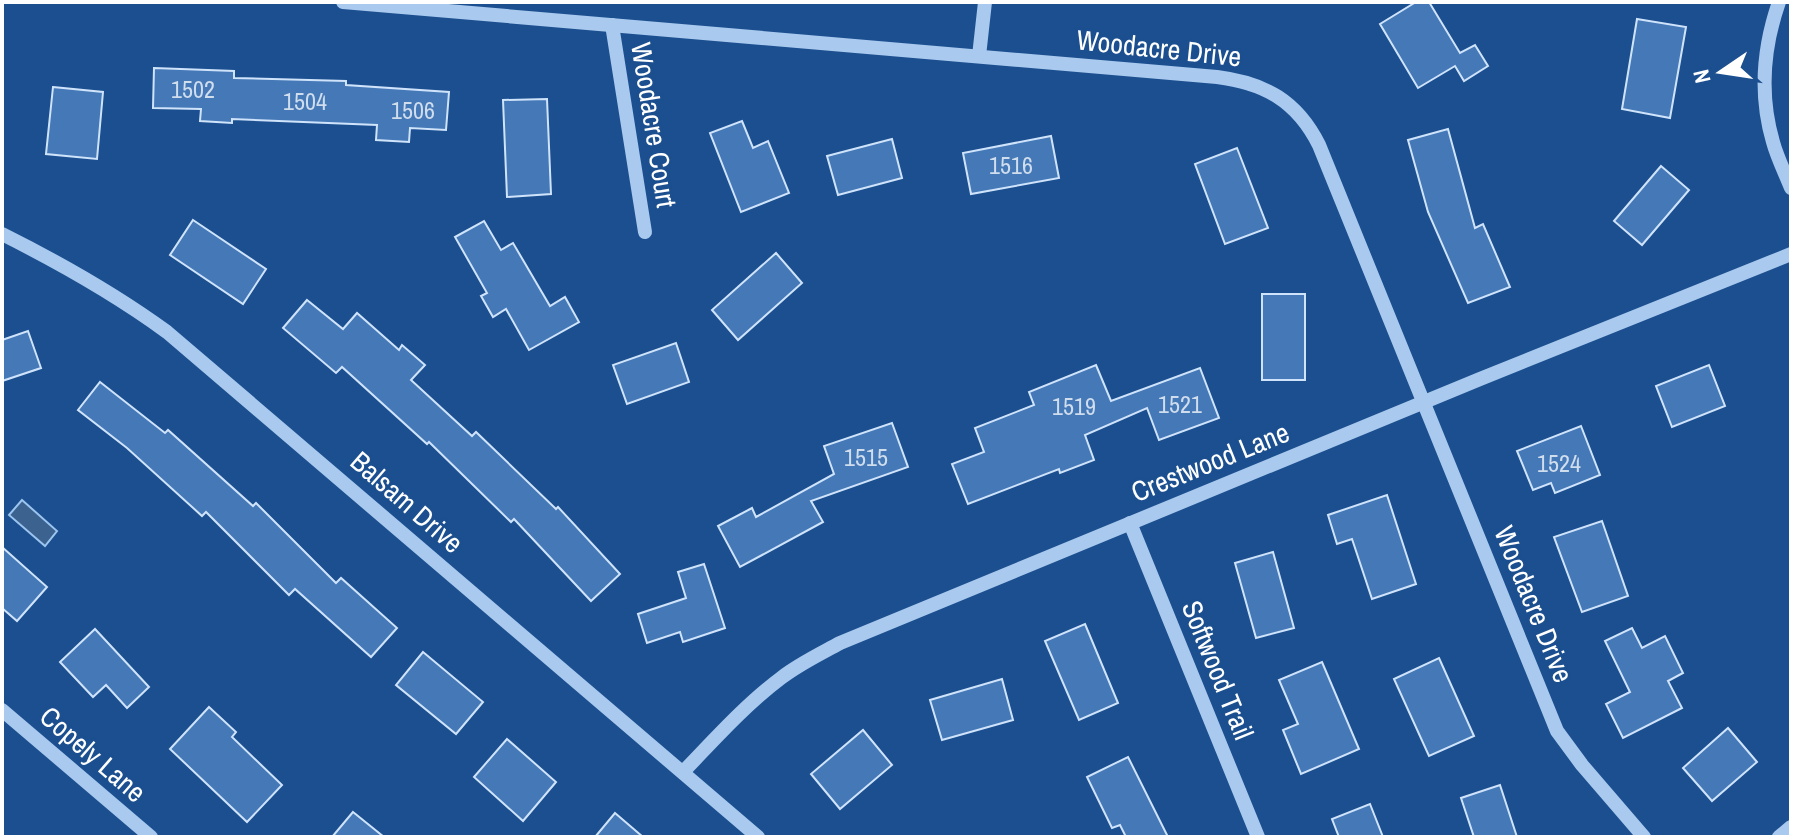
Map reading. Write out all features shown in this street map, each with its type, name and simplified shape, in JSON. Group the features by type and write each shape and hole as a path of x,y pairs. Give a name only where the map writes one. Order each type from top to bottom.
{"street":[{"name":"Woodacre Drive","path":"343,2 1233,79 1251,83 1279,97 1303,119 1319,145 1557,731 1644,837"},
{"path":"979,56 985,2"},
{"path":"1779,2 1770,29 1764,68 1765,106 1773,144 1791,188"},
{"name":"Woodacre Court","path":"612,25 645,232"},
{"name":"Balsam Drive","path":"2,234 92,283 167,332 758,837"},
{"name":"Crestwood Lane","path":"683,772 782,677 809,660 879,626 1791,254"},
{"name":"Softwood Trail","path":"1130,523 1258,837"},
{"name":"Copely Lane","path":"2,710 151,837"},
{"path":"1779,837 1791,827"}],"water":[{"path":"22,500 57,531 45,546 9,515"}],"building":[{"path":"1416,2 1429,2 1460,53 1475,45 1488,66 1464,81 1455,66 1418,88 1380,24"},
{"path":"1637,19 1686,27 1670,118 1622,109"},
{"path":"154,68 234,71 234,78 346,81 346,85 449,92 446,130 410,128 409,142 376,140 377,125 232,119 232,123 200,121 201,109 153,108"},
{"path":"53,87 103,92 97,159 46,154"},
{"path":"547,99 551,194 507,197 503,100"},
{"path":"742,121 753,148 768,141 789,193 741,212 710,133"},
{"path":"1448,129 1475,228 1483,224 1510,287 1468,303 1428,212 1408,140"},
{"path":"1051,136 1059,178 971,194 963,153"},
{"path":"892,139 902,178 838,195 827,156"},
{"path":"1237,148 1268,228 1225,244 1195,164"},
{"path":"1661,166 1689,190 1642,245 1614,221"},
{"path":"193,220 266,269 243,304 170,255"},
{"path":"484,221 501,250 513,243 550,306 565,297 579,322 529,350 506,309 493,317 481,296 487,293 455,237"},
{"path":"776,253 802,283 738,340 712,310"},
{"path":"1262,294 1305,294 1305,380 1262,380"},
{"path":"307,300 343,329 357,313 399,350 402,345 425,365 411,380 472,436 476,432 556,509 558,507 620,574 591,601 514,519 511,522 429,442 427,444 342,367 336,373 283,328"},
{"path":"28,331 41,368 2,381 2,340"},
{"path":"676,343 689,382 627,404 613,365"},
{"path":"1096,365 1111,401 1200,368 1219,418 1159,440 1147,408 1085,435 1094,460 1060,473 1059,469 968,504 952,464 984,452 975,428 1034,405 1029,392"},
{"path":"1709,365 1725,406 1672,427 1656,386"},
{"path":"100,382 165,433 168,430 253,506 256,503 336,583 341,578 397,628 371,657 295,589 289,595 206,512 202,516 127,448 78,410"},
{"path":"892,423 908,467 811,501 823,522 740,567 718,526 752,508 756,517 834,474 824,446"},
{"path":"1581,426 1600,475 1555,493 1551,483 1533,490 1517,451"},
{"path":"1387,495 1416,584 1372,599 1352,539 1337,544 1328,515"},
{"path":"1602,521 1628,596 1582,612 1554,537"},
{"path":"2,547 47,587 17,621 2,608"},
{"path":"1273,552 1294,628 1256,638 1235,563"},
{"path":"704,564 725,628 683,642 680,632 647,643 638,614 686,598 678,572"},
{"path":"1085,624 1118,703 1079,720 1045,641"},
{"path":"1632,628 1642,648 1665,636 1683,673 1668,681 1682,708 1623,738 1606,704 1630,692 1605,641"},
{"path":"95,629 149,687 127,708 106,685 93,697 60,662"},
{"path":"423,652 483,702 456,734 396,685"},
{"path":"1439,658 1474,736 1429,756 1394,679"},
{"path":"1322,662 1359,749 1301,774 1283,730 1298,724 1279,680"},
{"path":"1002,679 1013,720 942,740 930,700"},
{"path":"209,707 236,732 232,737 282,785 247,822 170,749"},
{"path":"1728,728 1757,762 1712,801 1683,768"},
{"path":"863,730 892,765 840,809 811,774"},
{"path":"507,739 556,782 523,821 474,777"},
{"path":"1128,757 1168,837 1126,837 1120,825 1112,828 1087,777"},
{"path":"1500,785 1517,837 1474,837 1461,798"},
{"path":"1370,804 1383,837 1339,837 1332,819"},
{"path":"353,812 384,837 332,837"},
{"path":"615,813 643,837 595,837"}]}
